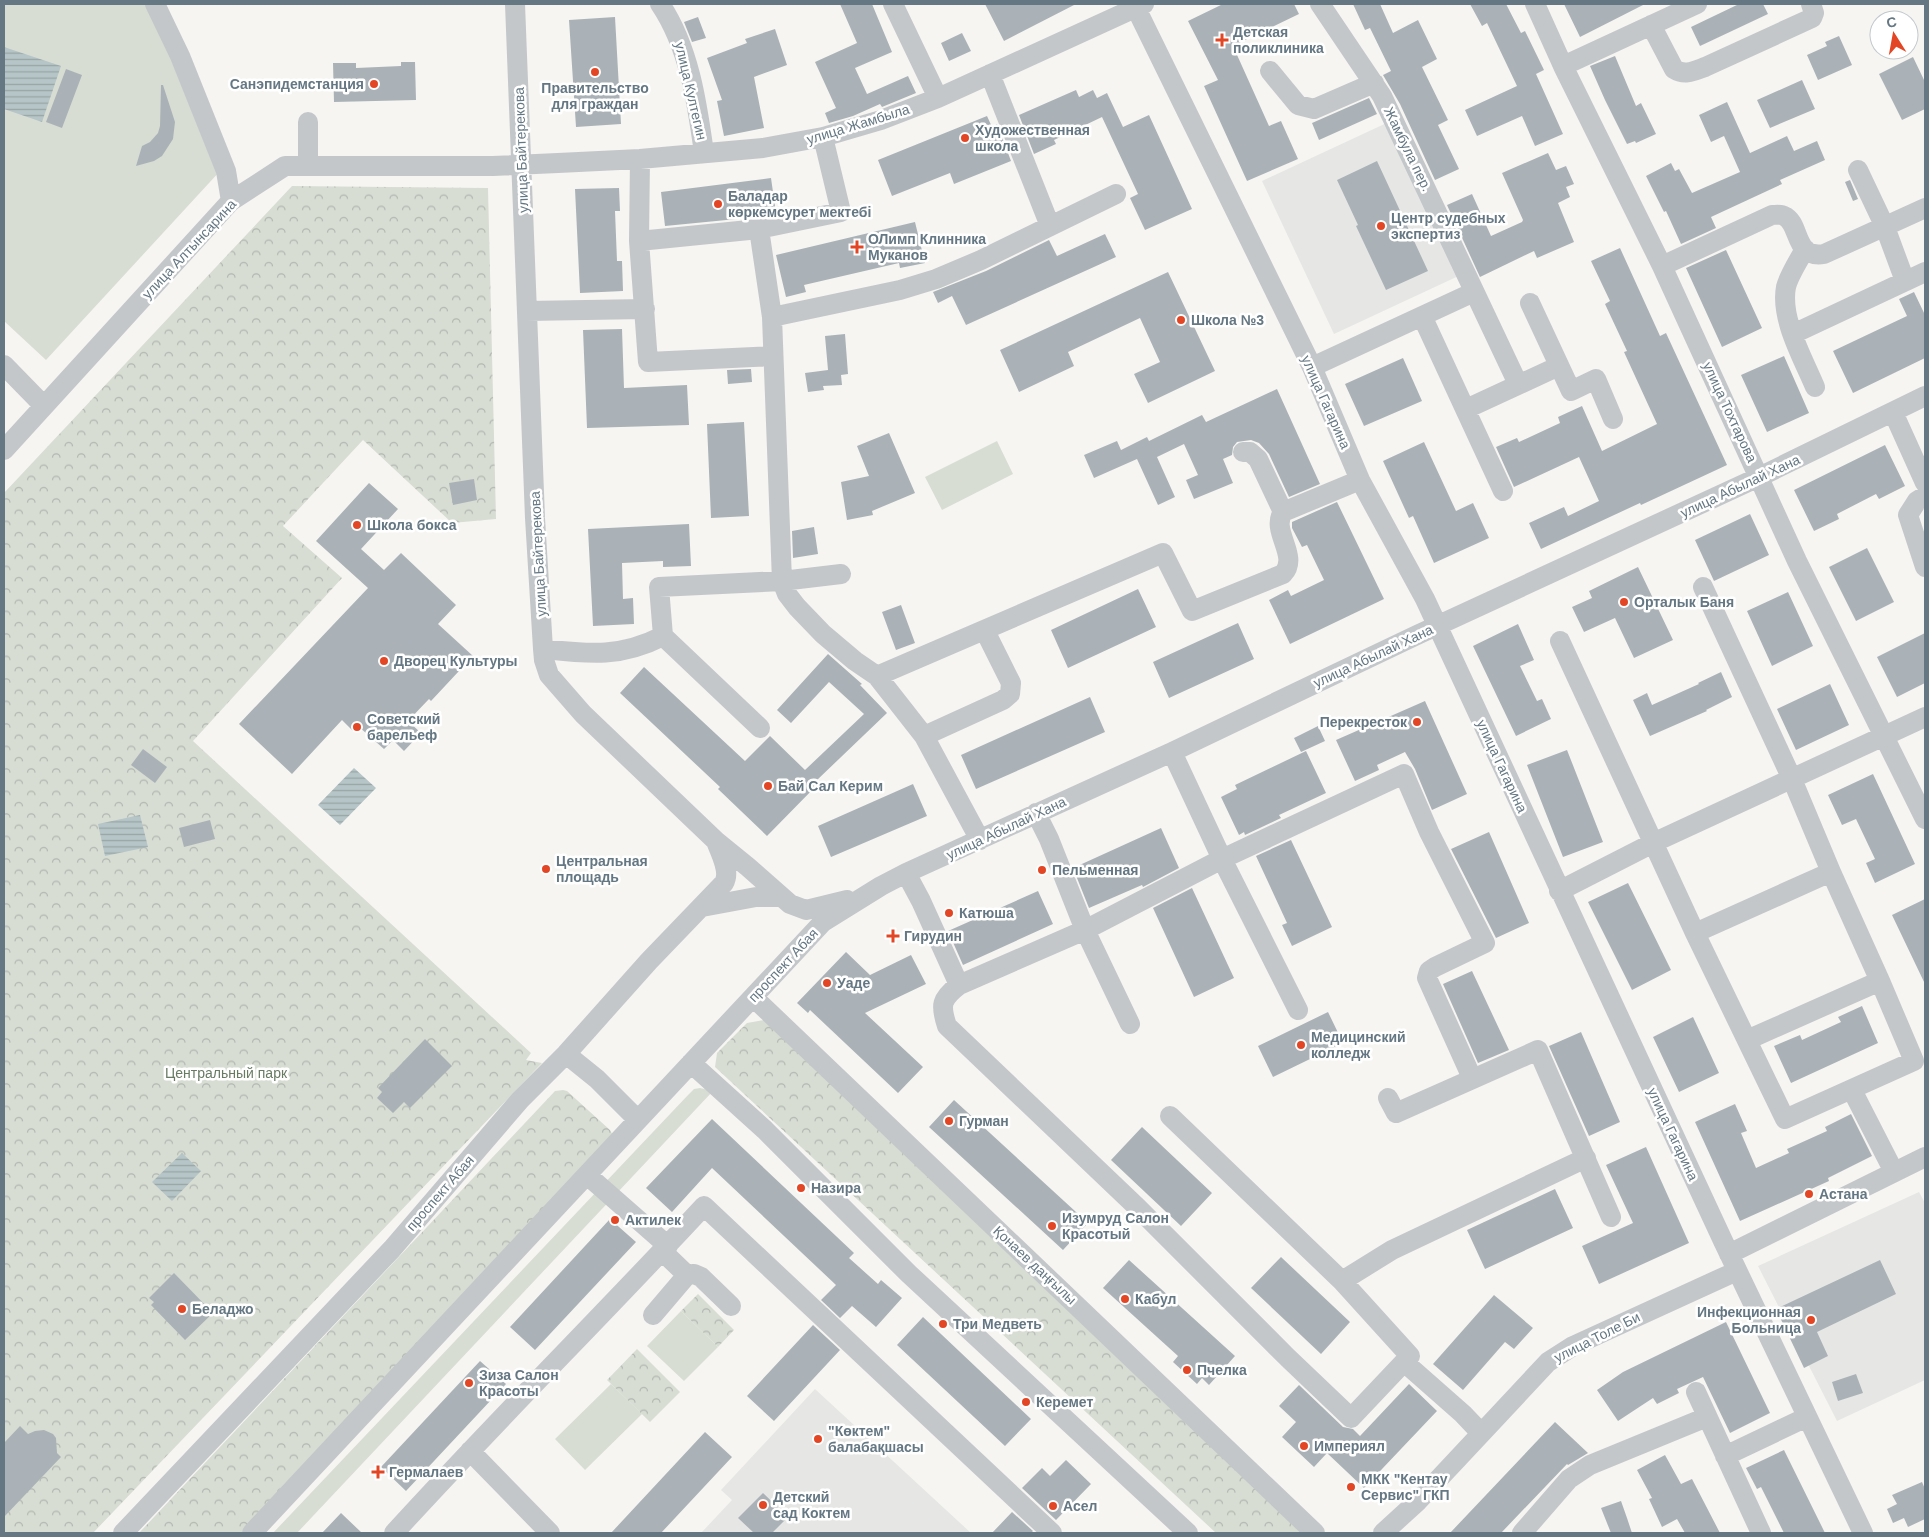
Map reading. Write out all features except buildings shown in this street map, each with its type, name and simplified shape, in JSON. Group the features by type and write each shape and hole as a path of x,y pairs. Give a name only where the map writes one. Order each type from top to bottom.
{"street":[{"path":"155,4 180,56 226,171 231,200"},
{"name":"улица Байтерекова","path":"515,4 527,311 544,660 540,678 583,714 716,841 790,904 806,910 842,902 881,886"},
{"name":"улица Култегин","path":"660,4 678,34 689,70 704,153"},
{"path":"893,4 938,98"},
{"name":"Жамбула пер.","path":"1320,4 1374,83 1409,150 1518,384"},
{"name":"улица Тохтарова","path":"1535,4 1563,66 1662,266 1797,561 1925,819"},
{"path":"1563,66 1696,4"},
{"path":"1651,25 1674,69 1680,73 1687,73 1705,67 1812,18 1814,13 1811,4"},
{"name":"улица Жамбыла","path":"521,164 640,158 763,148 822,137 881,120 938,98 1138,5"},
{"name":"улица Гагарина","path":"1138,5 1312,367 1360,480 1425,599 1733,1263 1863,1533"},
{"path":"1270,71 1298,105 1314,109 1374,83"},
{"path":"990,74 1050,226"},
{"path":"308,122 308,166"},
{"path":"639,241 759,229 841,212 822,137"},
{"path":"640,158 639,241 648,362 773,356"},
{"name":"улица Алтынсарина","path":"4,450 231,200 285,166 521,164"},
{"path":"1858,170 1885,227 1905,281"},
{"path":"772,317 900,290 936,279 981,260 1116,194"},
{"path":"1662,266 1772,215 1783,215 1788,218 1804,249 1815,256 1824,254 1925,208"},
{"path":"759,229 772,317 782,581 787,594 823,634 855,662 877,676 924,736 980,840"},
{"path":"1804,249 1786,286 1785,306 1792,334 1815,387"},
{"path":"1792,334 1925,272"},
{"path":"1312,367 1474,292"},
{"path":"1530,303 1571,391 1596,379 1613,419"},
{"path":"527,311 645,309"},
{"path":"1422,316 1503,491"},
{"path":"4,365 44,406"},
{"path":"1466,409 1559,366"},
{"name":"улица Абылай Хана","path":"823,922 881,886 906,873 1172,752 1436,626 1759,477 1925,396"},
{"path":"1893,412 1925,484"},
{"path":"1243,452 1250,452 1258,459 1283,512"},
{"path":"877,676 1163,553 1192,611 1283,574 1288,569 1289,562 1279,522 1283,512 1360,480"},
{"path":"1925,496 1911,508 1908,515 1925,567"},
{"path":"760,728 663,636 659,587 782,581 840,574"},
{"path":"1560,640 1655,842 1695,933 1785,1119 1914,1061 1830,872 1792,779 1703,587"},
{"path":"924,736 1003,700 1010,694 1011,683 986,630"},
{"path":"543,650 583,654 616,653 636,648 663,636"},
{"path":"1560,891 1655,842 1925,717"},
{"path":"1172,752 1222,859 1298,1010"},
{"path":"1472,1078 1427,978 1429,971 1435,967 1485,943 1429,832 1404,774 1222,859 1085,930 959,985 947,994 942,1003 947,1026 1138,1208 1351,1418 1404,1362 1463,1414 1481,1433"},
{"path":"1036,813 1049,839 1085,930 1130,1024"},
{"name":"проспект Абая","path":"123,1533 392,1248 520,1100 566,1054 726,879 725,866 716,841"},
{"path":"1695,933 1830,872"},
{"path":"906,873 921,901 959,985"},
{"path":"702,907 756,897 782,897"},
{"name":"проспект Абая","path":"252,1533 823,922"},
{"path":"1747,1040 1880,981"},
{"name":"Қонаев даңғылы","path":"753,997 975,1209 1058,1285 1315,1533"},
{"path":"1388,1098 1396,1113 1538,1050 1611,1216"},
{"path":"566,1054 597,1080 638,1120"},
{"path":"691,1064 765,1130 909,1274 1188,1533"},
{"path":"1852,1090 1894,1172"},
{"path":"1170,1116 1342,1281 1410,1356"},
{"name":"улица Толе Би","path":"1383,1533 1418,1501 1548,1362 1567,1350 1733,1263 1894,1172 1925,1157"},
{"path":"1342,1281 1392,1250 1586,1158"},
{"path":"587,1175 665,1248 687,1276"},
{"path":"394,1533 470,1450 704,1206 1052,1533"},
{"path":"653,1315 687,1276 694,1274 700,1277 732,1306"},
{"path":"1696,1392 1761,1533"},
{"path":"1522,1533 1569,1479 1590,1465 1707,1417"},
{"path":"1725,1456 1808,1417"},
{"path":"470,1450 550,1533"},
{"name":"улица Толе Би","path":"1402,1533 1418,1501"}],"shaded area":[{"path":"4,47 61,66 42,122 4,109"},
{"path":"1393,120 1465,273 1334,334 1262,181"},
{"path":"354,768 376,788 340,825 318,805"},
{"path":"140,815 148,847 105,856 98,824"},
{"path":"182,1153 201,1171 172,1201 152,1182"},
{"path":"1919,1192 1925,1203 1925,1380 1837,1421 1758,1266"},
{"name":"\"Көктем\" балабақшасы","path":"815,1389 971,1533 701,1533 732,1500 721,1490"}],"green space":[{"path":"4,4 152,4 221,170 46,360 4,321"},
{"name":"Центральный парк","path":"292,186 488,188 496,519 452,523 363,440 283,526 342,578 193,741 531,1053 526,1060 542,1063 93,1533 4,1533 4,493"},
{"path":"997,441 1013,474 942,510 925,477"},
{"path":"764,1020 1305,1533 1216,1533 715,1067 717,1053 747,1023"},
{"path":"700,1088 713,1091 297,1533 273,1533 689,1094 694,1089"},
{"path":"555,1091 567,1091 610,1130 615,1139 251,1533 139,1533"},
{"path":"698,1294 734,1330 718,1347 681,1311"},
{"path":"681,1311 718,1347 684,1381 647,1346"},
{"path":"637,1349 680,1392 650,1422 607,1380"},
{"path":"611,1384 642,1414 585,1470 555,1439"}],"place":[{"name":"Детская поликлиника","path":"1222,40"},
{"name":"Правительство для граждан","path":"595,72"},
{"name":"Санэпидемстанция","path":"374,84"},
{"name":"Художественная школа","path":"965,138"},
{"name":"Баладар көркемсурет мектебі","path":"718,204"},
{"name":"Центр судебных экспертиз","path":"1381,226"},
{"name":"ОЛимп Клинника Муканов","path":"857,247"},
{"name":"Школа №3","path":"1181,320"},
{"name":"Школа бокса","path":"357,525"},
{"name":"Орталык Баня","path":"1624,602"},
{"name":"Дворец Культуры","path":"384,661"},
{"name":"Перекресток","path":"1417,722"},
{"name":"Советский барельеф","path":"357,727"},
{"name":"Бай Сал Керим","path":"768,786"},
{"name":"Центральная площадь","path":"546,869"},
{"name":"Пельменная","path":"1042,870"},
{"name":"Катюша","path":"949,913"},
{"name":"Гирудин","path":"893,936"},
{"name":"Уаде","path":"827,983"},
{"name":"Медицинский колледж","path":"1301,1045"},
{"name":"Гурман","path":"949,1121"},
{"name":"Назира","path":"801,1188"},
{"name":"Астана","path":"1809,1194"},
{"name":"Актилек","path":"615,1220"},
{"name":"Изумруд Салон Красотый","path":"1052,1226"},
{"name":"Кабул","path":"1125,1299"},
{"name":"Беладжо","path":"182,1309"},
{"name":"Инфекционная Больница","path":"1811,1320"},
{"name":"Три Медветь","path":"943,1324"},
{"name":"Пчелка","path":"1187,1370"},
{"name":"Зиза Салон Красоты","path":"469,1383"},
{"name":"Керемет","path":"1026,1402"},
{"name":"\"Көктем\" балабақшасы","path":"818,1439"},
{"name":"Империял","path":"1304,1446"},
{"name":"Гермалаев","path":"378,1472"},
{"name":"МКК \"Кентау Сервис\" ГКП","path":"1351,1487"},
{"name":"Детский сад Коктем","path":"763,1505"},
{"name":"Асел","path":"1053,1506"}]}
